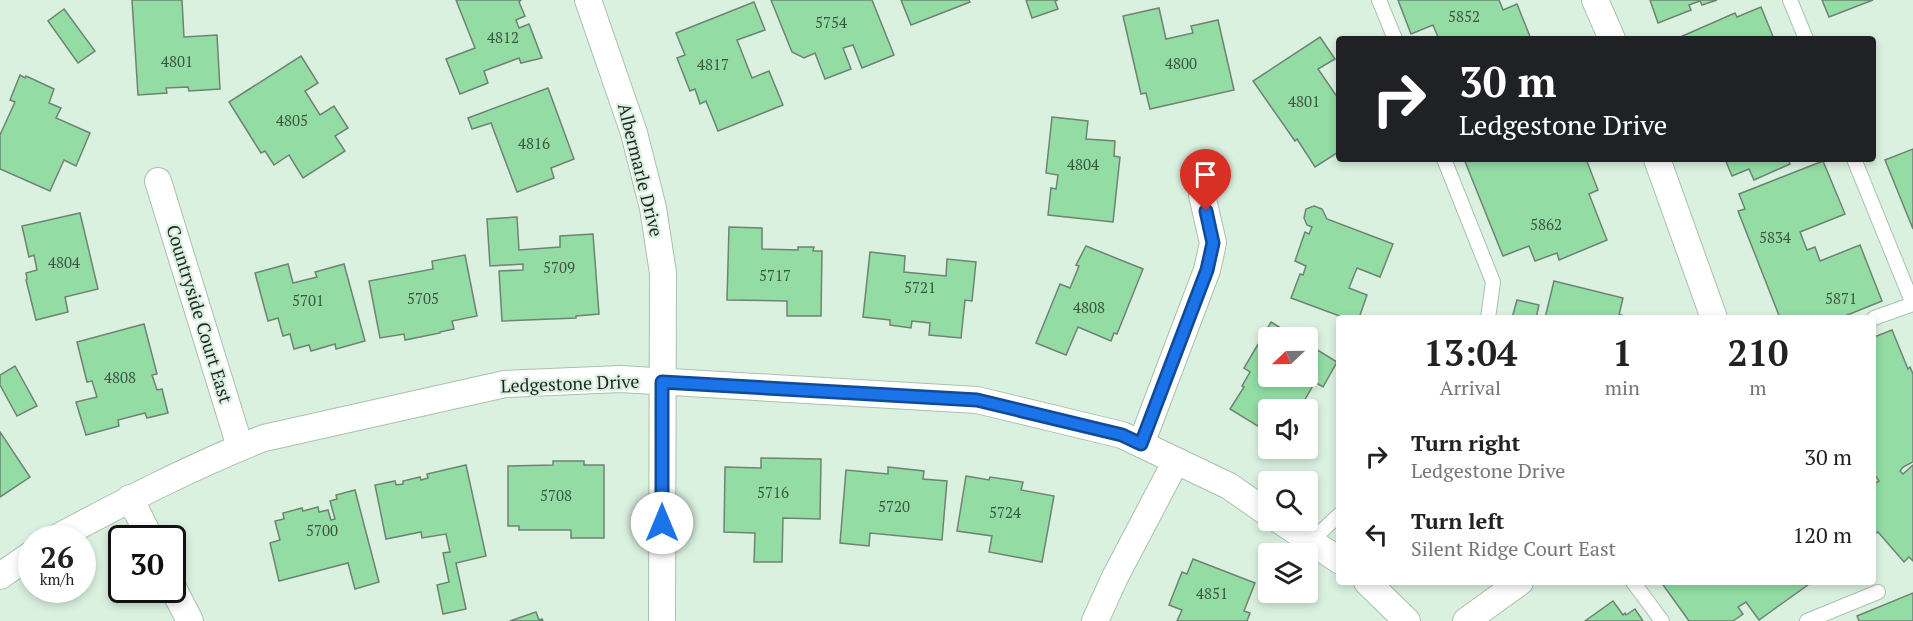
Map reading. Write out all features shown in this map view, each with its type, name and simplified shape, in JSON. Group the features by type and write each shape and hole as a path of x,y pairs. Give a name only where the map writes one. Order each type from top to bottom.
{"street":[{"name":"Albermarle Drive","path":"588,0 634,133 653,208 663,273 662,619"},
{"path":"1595,0 1611,36"},
{"path":"1658,162 1713,315"},
{"name":"Countryside Court East","path":"158,181 240,447"},
{"path":"1141,444 1207,270 1213,243 1202,195"},
{"name":"Ledgestone Drive","path":"80,525 130,498 264,438 505,384 620,379 977,400 1122,435 1229,486 1258,506"},
{"path":"1095,621 1176,461"},
{"path":"130,498 144,525"},
{"path":"1294,531 1336,558"},
{"path":"0,576 18,564"},
{"path":"1370,585 1407,621"},
{"path":"1466,621 1516,585"},
{"path":"180,603 189,621"}],"lane":[{"path":"1379,0 1394,36"},
{"path":"1790,0 1805,36"},
{"path":"1445,162 1493,282 1488,315"},
{"path":"1855,162 1913,304 1876,317"},
{"path":"1310,542 1336,518"},
{"path":"1635,585 1662,621"},
{"path":"1807,621 1878,592"}],"building":[{"path":"132,0 182,0 184,37 217,35 220,89 189,91 188,87 166,88 167,93 138,95"},
{"path":"456,0 521,0 519,2 525,16 516,20 519,28 529,24 542,58 521,63 519,58 484,71 488,83 460,94 446,59 475,48"},
{"path":"771,0 872,0 894,55 862,68 853,45 843,48 851,69 825,79 815,53 804,58 792,52"},
{"path":"901,0 969,0 970,2 911,25"},
{"path":"1026,0 1058,0 1055,1 1058,9 1032,18"},
{"path":"1398,0 1499,0 1503,10 1517,4 1530,36 1438,36 1433,25 1411,34"},
{"path":"1650,0 1717,0 1702,5 1700,1 1689,5 1691,10 1658,23"},
{"path":"1822,0 1873,0 1829,17"},
{"path":"754,2 765,30 737,40 752,78 769,71 783,105 718,131 706,101 700,104 695,89 690,91 677,58 685,55 676,33"},
{"path":"1761,7 1773,36 1683,36 1735,13 1737,17"},
{"path":"1159,8 1166,39 1193,33 1191,26 1218,20 1234,90 1150,109 1146,93 1141,94 1123,16"},
{"path":"64,9 95,51 78,63 48,21"},
{"path":"1320,37 1335,59 1318,69 1336,95 1336,154 1315,167 1253,81"},
{"path":"301,56 318,83 305,91 320,115 334,106 348,128 335,136 345,151 303,178 289,155 274,165 265,151 261,153 229,102"},
{"path":"20,75 54,89 49,103 61,108 56,118 90,133 76,166 64,160 50,191 0,169 0,135 15,102 10,100"},
{"path":"548,88 574,159 551,168 554,178 517,192 491,123 472,129 468,118"},
{"path":"1052,117 1088,121 1086,139 1115,141 1114,156 1120,157 1113,222 1048,215 1051,188 1056,189 1058,175 1046,173"},
{"path":"1913,149 1913,229 1885,160"},
{"path":"1465,162 1587,162 1598,190 1589,194 1607,240 1559,260 1557,253 1535,261 1529,246 1503,256"},
{"path":"1726,162 1789,162 1790,164 1754,180 1749,169 1732,176"},
{"path":"1823,162 1845,214 1800,232 1807,250 1815,247 1820,261 1860,245 1882,301 1847,315 1779,315 1738,211 1745,209 1739,194"},
{"path":"1314,206 1322,209 1327,219 1393,244 1380,277 1357,268 1349,288 1367,295 1360,315 1337,315 1291,298 1300,274 1303,275 1306,266 1295,261 1305,232 1309,234 1312,227 1307,225 1304,218 1306,209"},
{"path":"80,213 98,289 65,297 68,312 36,320 26,273 37,270 34,255 29,257 22,226"},
{"path":"517,217 519,250 560,247 560,236 593,234 599,314 576,316 576,318 502,321 499,271 523,270 523,264 490,266 487,219"},
{"path":"729,227 762,228 762,249 798,250 798,247 814,247 813,251 822,251 821,316 787,316 787,301 727,300"},
{"path":"1086,246 1143,269 1117,334 1114,333 1111,341 1078,327 1066,355 1036,343 1060,284 1070,288 1079,266 1076,265"},
{"path":"870,252 905,256 904,272 946,276 947,259 976,262 972,301 965,300 961,338 929,335 930,323 912,321 911,328 890,325 890,320 863,317"},
{"path":"465,255 477,316 452,321 454,329 440,333 405,340 404,334 380,338 369,281 433,269 432,261"},
{"path":"288,264 293,283 317,277 315,272 344,264 365,341 336,349 335,344 311,351 309,345 294,349 290,334 283,336 278,318 268,321 255,273"},
{"path":"1554,281 1623,298 1619,315 1546,315"},
{"path":"1517,300 1539,305 1537,315 1513,315"},
{"path":"1271,322 1279,327 1268,327"},
{"path":"144,324 157,374 152,375 157,390 162,389 168,413 147,418 145,413 118,420 119,426 86,435 76,402 97,397 92,381 87,382 77,342"},
{"path":"1892,330 1908,369 1910,367 1913,374 1913,462 1900,471 1903,474 1913,465 1913,561 1909,557 1904,562 1878,532 1876,533 1876,483 1879,481 1876,477 1876,336"},
{"path":"1258,344 1258,387 1312,387 1305,399 1258,399 1258,426 1230,409 1244,387 1242,386 1250,372 1244,368"},
{"path":"1318,350 1336,361 1323,387 1318,384"},
{"path":"15,366 37,406 17,416 0,385 0,375"},
{"path":"0,432 30,477 0,497"},
{"path":"761,458 821,459 820,519 783,518 782,562 754,562 755,533 724,532 725,467 761,468"},
{"path":"553,461 584,461 584,465 604,465 604,538 571,538 571,530 519,530 519,526 508,526 508,466 553,465"},
{"path":"466,465 486,556 456,563 466,609 443,614 437,585 449,582 443,553 450,552 446,534 422,538 421,532 386,539 375,485 395,481 396,485 403,484 403,481 420,477 421,480 428,478 427,474"},
{"path":"888,467 924,471 923,479 947,481 942,540 870,533 869,546 840,543 846,470 888,474"},
{"path":"966,476 1023,482 1021,490 1054,496 1042,562 989,552 992,536 957,531"},
{"path":"355,490 379,582 355,589 348,563 279,581 270,543 280,540 275,521 284,519 283,513 318,507 319,512 328,510 331,520 335,519 330,501 337,499 336,495"},
{"path":"1193,559 1255,583 1244,611 1250,613 1247,621 1177,621 1182,610 1169,605 1182,572 1187,574"},
{"path":"1663,585 1808,585 1759,620 1746,602 1738,607 1743,614 1733,621 1689,621"},
{"path":"1913,593 1913,621 1859,621 1857,616"},
{"path":"1613,601 1623,615 1635,609 1643,621 1585,621"},
{"path":"536,612 539,620 543,621 510,621"}],"route":[{"path":"662,523 662,382 977,400 1122,435 1141,444 1207,270 1213,243 1206,211"}]}
